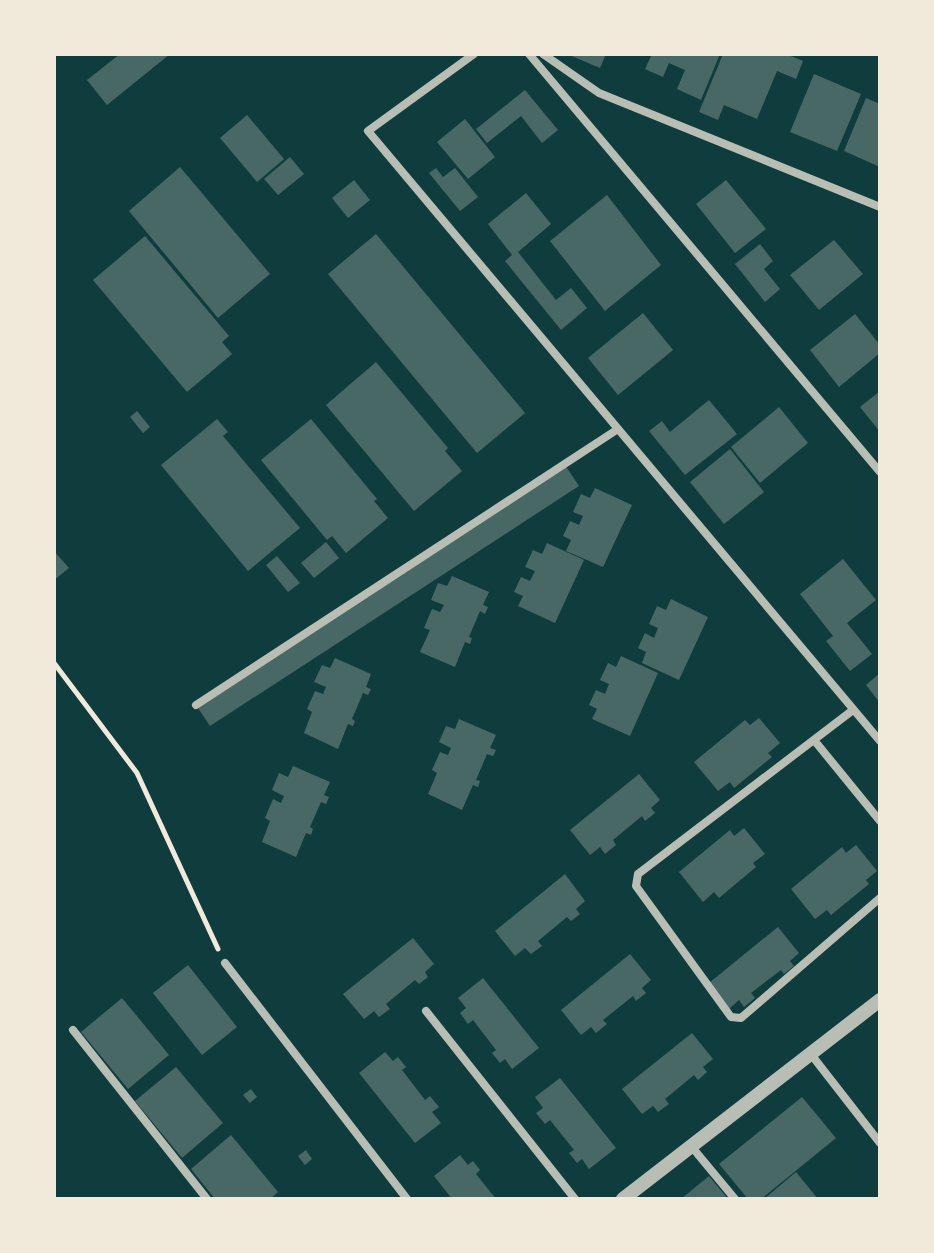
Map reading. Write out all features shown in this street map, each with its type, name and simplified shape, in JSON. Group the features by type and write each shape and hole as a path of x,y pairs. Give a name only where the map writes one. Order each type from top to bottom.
{"street":[{"path":"474,54 368,131 880,741"},
{"path":"529,54 880,472"},
{"path":"543,54 599,93 880,207"},
{"path":"196,705 618,429"},
{"path":"853,710 638,874 636,886 731,1017 741,1018 880,898"},
{"path":"814,740 880,821"},
{"path":"225,963 407,1199"},
{"path":"623,1199 880,1000"},
{"path":"426,1011 575,1199"},
{"path":"73,1030 207,1199"},
{"path":"810,1053 880,1143"},
{"path":"691,1146 735,1199"}],"path":[{"path":"54,663 137,773 225,963"}],"building":[{"path":"120,54 170,54 107,105 87,80"},
{"path":"567,54 606,54 600,68"},
{"path":"652,54 720,54 701,100 677,89 685,70 669,63 663,77 645,69"},
{"path":"723,54 786,54 803,61 796,79 777,71 757,119 724,105 718,120 699,112"},
{"path":"814,74 861,94 837,151 790,132"},
{"path":"525,90 558,130 542,143 521,116 487,143 476,129"},
{"path":"866,98 880,104 880,167 844,151"},
{"path":"247,115 284,159 257,182 220,138"},
{"path":"465,119 495,157 468,179 437,142"},
{"path":"290,157 304,174 278,195 264,179"},
{"path":"180,167 270,274 218,318 129,211"},
{"path":"436,168 443,177 455,168 478,197 460,211 429,173"},
{"path":"354,180 370,200 348,218 332,198"},
{"path":"726,180 766,229 735,253 696,204"},
{"path":"526,193 551,224 518,252 556,300 571,288 587,308 561,330 505,261 512,255 488,224"},
{"path":"607,195 661,265 605,311 550,241"},
{"path":"376,234 525,413 477,453 328,274"},
{"path":"145,236 229,336 222,342 232,354 187,392 93,280"},
{"path":"834,240 863,274 819,310 790,275"},
{"path":"760,244 773,261 764,269 780,289 765,302 735,264"},
{"path":"643,313 673,350 618,395 588,358"},
{"path":"855,314 880,345 880,353 839,387 810,350"},
{"path":"376,362 448,448 445,451 462,471 414,511 326,405"},
{"path":"880,391 880,432 860,407"},
{"path":"709,400 737,434 685,475 649,431 662,421 670,432"},
{"path":"779,407 808,443 760,483 731,447"},
{"path":"137,411 150,427 143,433 130,417"},
{"path":"217,419 228,432 223,436 300,528 248,571 161,465"},
{"path":"311,419 377,499 374,501 388,518 346,553 332,536 327,540 261,460"},
{"path":"730,449 764,492 724,524 690,482"},
{"path":"565,465 579,486 210,726 196,705"},
{"path":"595,488 632,505 603,567 566,551 571,540 563,536 570,521 579,525 583,516 573,512 581,494 590,498"},
{"path":"326,542 339,558 314,578 301,563"},
{"path":"547,543 584,560 555,623 518,606 523,596 514,592 521,577 530,581 535,571 525,567 533,550 542,554"},
{"path":"54,551 69,568 54,580"},
{"path":"277,556 300,583 288,592 266,565"},
{"path":"843,559 876,600 847,623 872,654 850,671 826,641 833,636 800,594"},
{"path":"452,576 489,592 483,605 488,607 485,614 480,611 469,637 472,638 470,644 465,642 455,667 420,652 430,630 424,628 432,609 440,612 444,605 431,600 438,583 447,586"},
{"path":"671,599 708,617 679,680 642,663 646,652 638,648 645,633 654,638 658,628 649,624 657,606 666,610"},
{"path":"621,656 658,673 630,736 592,719 597,709 589,705 596,690 605,694 609,684 600,680 608,663 616,667"},
{"path":"335,658 371,674 366,687 371,689 368,695 363,693 352,719 355,721 353,726 348,724 338,749 304,733 312,712 307,709 315,691 323,694 326,687 314,682 322,665 330,668"},
{"path":"880,673 880,703 866,685"},
{"path":"759,718 780,743 768,753 772,757 734,788 730,782 718,791 694,762 745,720 750,725"},
{"path":"459,719 496,735 490,748 496,750 493,756 487,754 476,780 480,781 478,787 473,785 462,810 428,794 437,773 432,770 440,752 448,755 451,748 439,742 446,726 455,729"},
{"path":"293,766 330,782 324,795 329,797 326,804 321,802 310,827 313,829 311,835 306,833 296,857 262,842 270,821 265,818 273,799 281,803 284,796 272,790 279,773 288,777"},
{"path":"639,774 660,800 651,808 655,813 645,821 642,816 613,840 616,845 605,854 600,847 590,855 570,830"},
{"path":"744,828 765,854 753,863 756,867 719,898 714,892 703,902 679,872 730,830 734,836"},
{"path":"856,845 877,871 866,880 869,884 831,915 827,910 815,919 791,889 842,847 846,853"},
{"path":"565,874 585,901 576,909 580,914 571,921 567,917 538,941 542,946 531,954 525,948 515,956 495,931"},
{"path":"778,927 799,953 790,961 794,966 784,974 781,970 751,993 755,998 744,1007 739,1000 729,1009 709,983"},
{"path":"413,938 434,964 425,972 428,977 419,984 415,980 386,1004 390,1009 379,1017 374,1011 364,1019 343,994"},
{"path":"630,954 651,980 642,988 646,993 636,1001 633,996 603,1020 607,1024 596,1033 591,1027 581,1035 561,1010"},
{"path":"188,965 237,1027 202,1055 153,993"},
{"path":"483,978 539,1048 512,1069 505,1059 500,1063 492,1053 496,1050 473,1020 468,1024 460,1013 466,1008 458,998"},
{"path":"122,998 169,1055 128,1089 81,1032"},
{"path":"692,1033 713,1059 703,1067 707,1072 698,1080 694,1075 665,1099 669,1104 658,1112 653,1106 642,1114 622,1089"},
{"path":"385,1052 393,1061 398,1057 406,1067 402,1070 425,1100 430,1096 439,1107 432,1112 441,1123 415,1143 359,1073"},
{"path":"176,1067 223,1123 182,1158 135,1101"},
{"path":"560,1078 616,1148 589,1169 582,1159 577,1163 569,1153 574,1150 550,1120 545,1124 536,1113 543,1108 535,1097"},
{"path":"251,1089 257,1097 250,1103 243,1095"},
{"path":"802,1097 836,1138 761,1199 748,1199 719,1164"},
{"path":"231,1135 278,1192 270,1199 215,1199 191,1169"},
{"path":"306,1150 312,1159 305,1165 298,1156"},
{"path":"460,1155 468,1165 473,1161 480,1170 476,1174 496,1199 452,1199 434,1176"},
{"path":"796,1172 818,1199 764,1199"},
{"path":"709,1176 728,1199 681,1199"}]}
